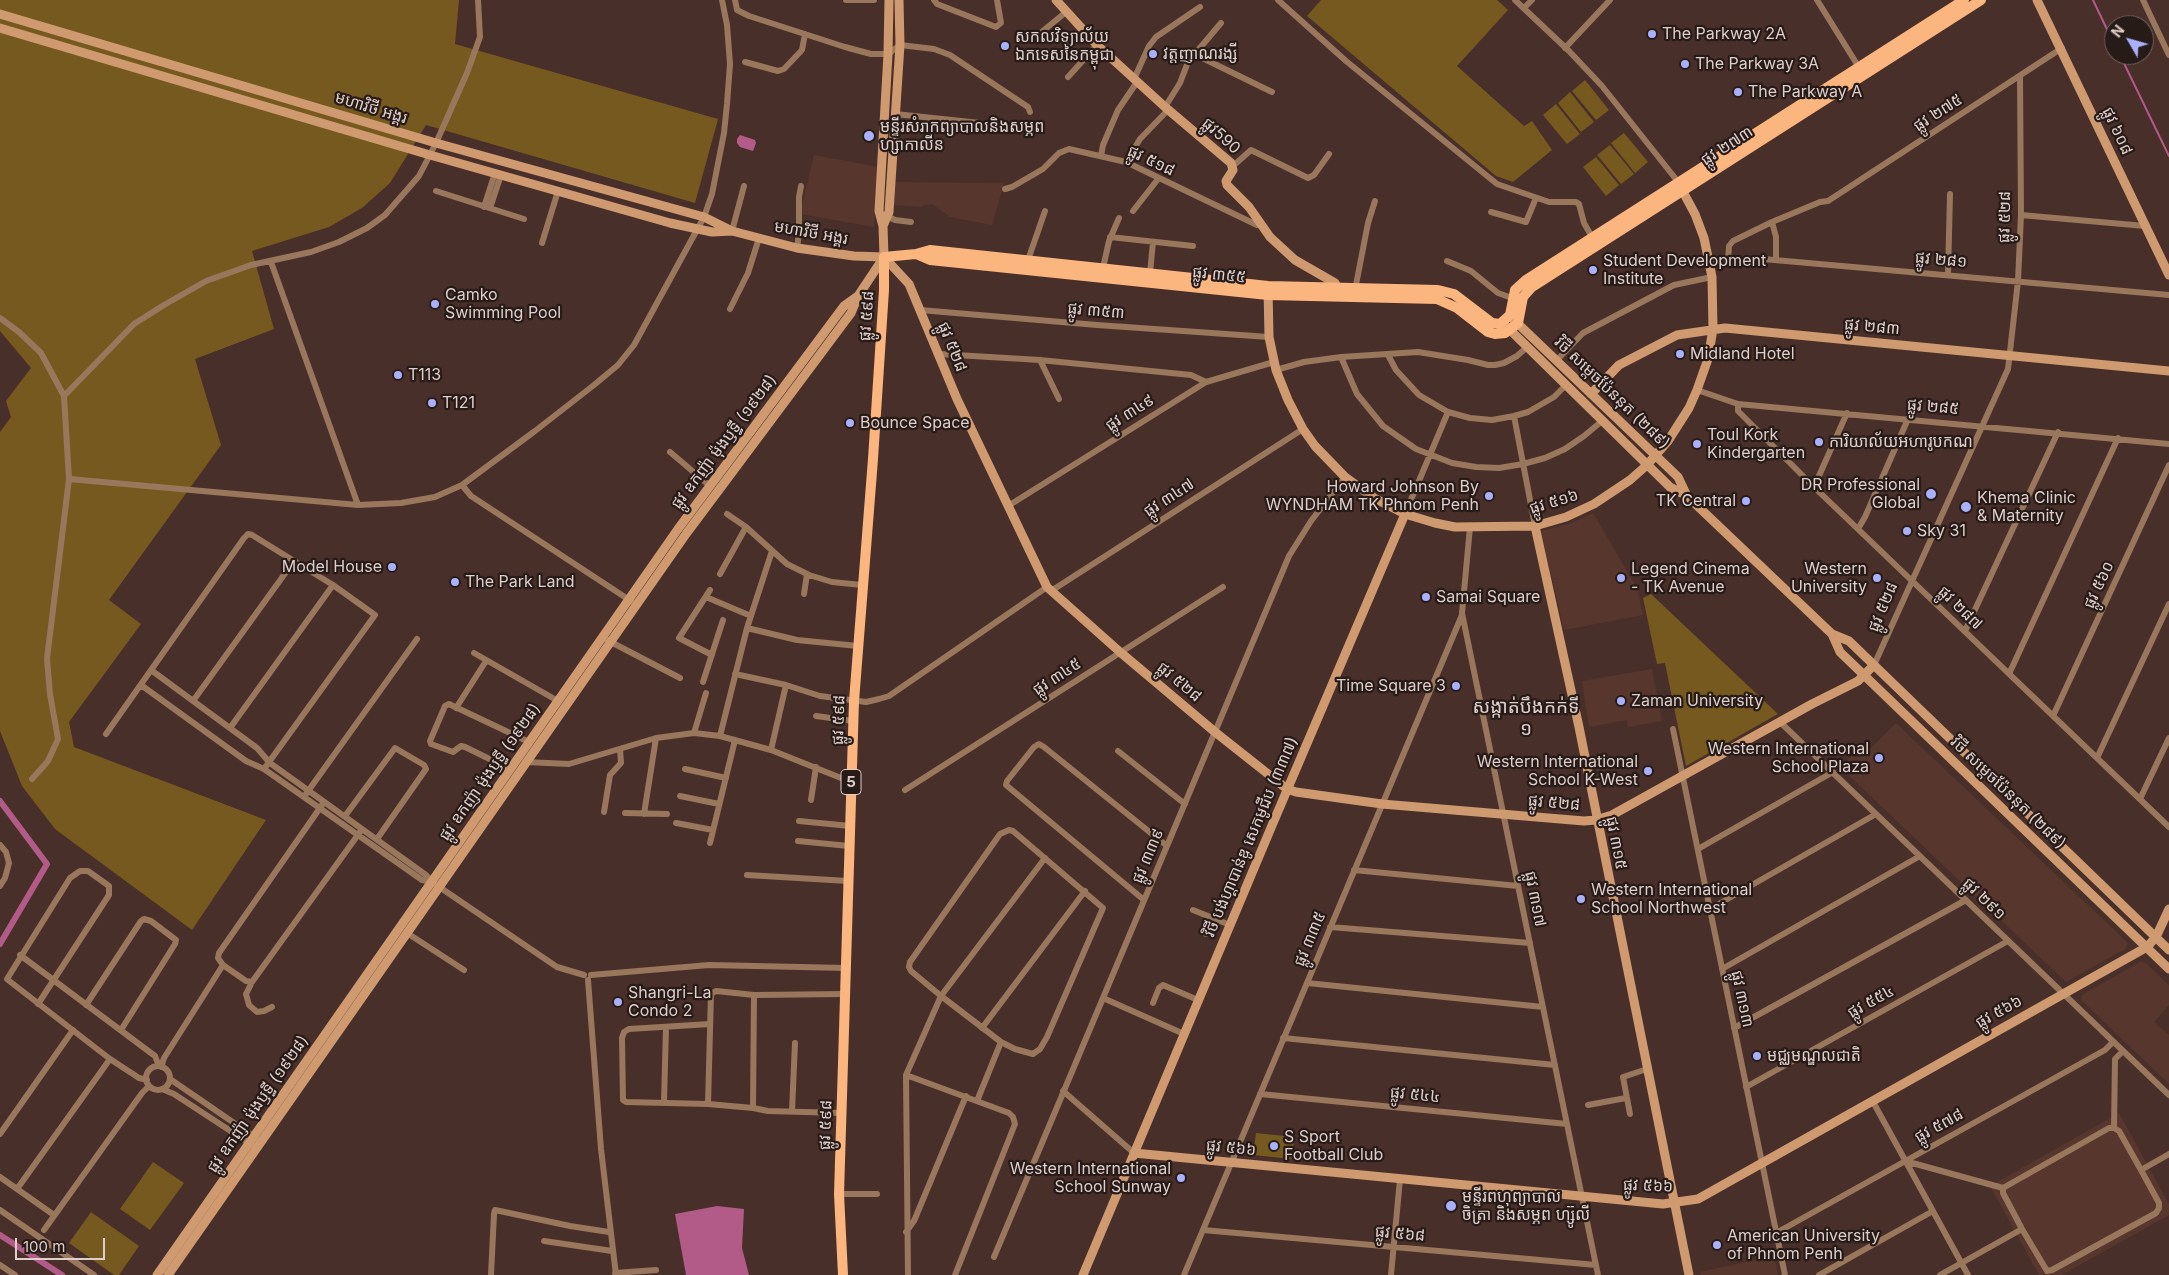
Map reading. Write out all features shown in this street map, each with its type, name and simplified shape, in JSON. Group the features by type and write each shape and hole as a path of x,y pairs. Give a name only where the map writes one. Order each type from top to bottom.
{"main road":[{"name":"ផ្លូវ ២៧៣","path":"1918,35 1964,0"},
{"name":"ផ្លូវ ២៧៣","path":"1510,324 1526,292 1681,187 1918,35 1981,0"},
{"name":"ផ្លូវ ២៧៣","path":"1512,298 1515,290 1526,280 1592,237 1681,187"},
{"name":"ផ្លូវ ៣៥៥","path":"884,257 916,254 930,250 1150,273 1268,290"},
{"name":"ផ្លូវ ៣៥៥","path":"916,254 930,260 1268,290 1339,292 1437,299 1457,308 1488,332 1499,335 1510,324"},
{"name":"ផ្លូវ ៥៩៨","path":"843,1275 839,1194 853,722 873,459 884,290 884,257"},
{"path":"1510,324 1512,298"}],"street":[{"path":"64,396 128,330 164,305 206,282 251,265 270,262 339,242 367,228 395,206 419,176 430,156 467,73 480,37 478,0"},
{"path":"69,479 358,505 401,503 435,497 462,485 539,428 618,365 644,330 699,230 712,194 728,104 730,64 727,25 722,0"},
{"path":"735,0 737,10 805,34 871,54 888,54 900,45 934,49 950,56 1028,106 1030,112"},
{"path":"846,0 874,0"},
{"path":"884,257 883,226 879,211 888,54 889,0"},
{"path":"883,226 889,212 900,45 899,0"},
{"path":"934,0 938,4 996,27 1001,22 997,0"},
{"name":"ផ្លូវ590","path":"1056,0 1097,45 1233,166 1226,181 1227,185 1250,207 1270,237 1295,260 1335,283 1339,292"},
{"path":"1278,0 1346,61 1496,184 1549,202 1579,204 1584,223 1592,237"},
{"path":"1515,0 1566,48 1608,93 1681,187"},
{"path":"1524,8 1532,0"},
{"path":"1566,48 1610,0"},
{"path":"1817,0 1862,71"},
{"name":"ផ្លូវ ៦០៨","path":"2037,0 2062,48 2169,275"},
{"path":"2142,0 2169,55"},
{"path":"1101,156 1103,145 1118,110 1135,80 1149,46 1156,36 1200,7"},
{"path":"1038,36 1066,12"},
{"name":"មហាវិថី អង្គរ","path":"1,16 436,143 704,218 732,231 796,248 854,256 884,257"},
{"path":"1126,162 1140,138 1167,109 1180,84 1188,62 1221,23"},
{"name":"មហាវិថី អង្គរ","path":"0,28 430,156 699,230 712,232 732,231"},
{"path":"744,62 778,71 784,69 802,50 805,34"},
{"path":"1068,77 1097,45"},
{"name":"ផ្លូវ ២៧៥","path":"1728,260 1729,246 1733,241 1772,222 1820,202 1828,201 2062,48"},
{"path":"1194,54 1272,92"},
{"path":"180,81 184,68"},
{"name":"ផ្លូវ ៥២៨","path":"884,257 909,284 957,399 1049,589 1215,732 1287,789 1296,792 1382,804 1584,821 1596,820 1612,815 1858,681 1874,665 2008,369 2018,281 2020,76"},
{"path":"895,114 980,123"},
{"name":"ផ្លូវ ៥១៨","path":"1005,189 1043,169 1065,149 1126,162 1257,226 1261,224"},
{"path":"1233,166 1251,150 1308,178 1314,175 1329,154"},
{"path":"487,208 498,174"},
{"path":"1133,210 1158,179"},
{"path":"732,231 744,186"},
{"path":"796,248 799,233 799,197 801,186"},
{"name":"ផ្លូវ ៥១៦","path":"1268,290 1269,337 1275,366 1288,400 1303,429 1329,462 1374,498 1406,514 1435,523 1470,527 1535,526 1594,504 1613,493 1647,465 1679,425 1697,390 1708,359 1713,329 1712,277 1704,238 1681,187"},
{"path":"436,191 524,219"},
{"path":"542,243 558,191"},
{"path":"1948,275 1950,194"},
{"path":"1491,212 1526,222 1536,198"},
{"path":"1355,293 1368,223 1375,201"},
{"path":"1028,260 1045,211"},
{"path":"2020,215 2145,226"},
{"path":"887,216 895,220 911,222"},
{"path":"1103,268 1110,238 1118,218"},
{"path":"1772,222 1776,237 1776,260"},
{"path":"730,309 748,273 759,238"},
{"path":"1110,238 1193,246"},
{"path":"1150,273 1153,242"},
{"name":"ផ្លូវ ឧកញ៉ា ម៉ុងឫទ្ធី (១៩២៨)","path":"168,1275 255,1142 523,760 611,641 633,602 699,508 851,313 858,296 884,257"},
{"name":"ផ្លូវ ២៨១","path":"1710,263 1728,260 1776,260 2169,295"},
{"path":"1447,261 1471,271 1498,293 1512,298"},
{"path":"270,262 358,505"},
{"path":"1557,360 1582,333 1674,285 1712,277"},
{"name":"ផ្លូវ ឧកញ៉ា ម៉ុងឫទ្ធី (១៩២៨)","path":"699,508 710,486 844,306 858,296"},
{"name":"ផ្លូវ ៣៥៣","path":"920,310 1269,337"},
{"path":"0,318 20,332 41,353 64,396 69,479 47,659 50,694 58,739 48,760 32,779"},
{"name":"វិថី សម្តេចប៉ែននុត (២៨៩)","path":"1510,324 1526,348 1670,487 1687,496 1832,634 1849,641 2169,950"},
{"name":"វិថី សម្តេចប៉ែននុត (២៨៩)","path":"1510,324 1557,360 1678,477 1687,496"},
{"name":"ផ្លូវ ២៨៣","path":"1591,394 1619,365 1677,335 1725,328 2169,370"},
{"name":"ផ្លូវ ៣៤៩","path":"1008,506 1206,382 1275,366 1341,357 1418,352 1488,365 1504,363 1517,356 1526,348"},
{"path":"939,354 1040,360 1191,375 1206,382"},
{"path":"1388,355 1396,370 1419,395 1448,412 1470,418 1492,420 1514,416 1541,405 1565,386"},
{"path":"1341,357 1348,376 1369,411 1399,438 1430,456 1452,463 1499,468 1545,458 1565,449 1602,421"},
{"path":"1040,360 1058,399"},
{"name":"ផ្លូវ ២៨៥","path":"1697,390 1738,404 1984,425 2169,444"},
{"name":"ផ្លូវ ២៨៧","path":"1738,404 1738,411 1814,487 2169,827"},
{"name":"វិថី បង់ហ្គាបាន់ឌូ សេកមូជីប (៣៣៧)","path":"1083,1275 1448,412"},
{"path":"1814,487 1847,413"},
{"name":"ផ្លូវ ៣១៥","path":"1514,416 1535,526 1579,727 1596,820 1689,1275"},
{"path":"1858,529 1908,419"},
{"name":"ផ្លូវ ៣៤៧","path":"736,674 786,685 820,696 854,701 866,702 890,696 1049,589 1303,429"},
{"path":"1965,631 2058,432"},
{"path":"2009,674 2118,438"},
{"path":"670,452 710,486"},
{"name":"ផ្លូវ ៥៦០","path":"2053,716 2169,465"},
{"name":"ផ្លូវ ៣៣៩","path":"994,1257 1289,556 1311,520 1346,477"},
{"path":"462,485 470,496 633,602"},
{"path":"727,514 746,527 787,564 807,574 832,582 862,585"},
{"path":"720,574 746,527"},
{"name":"ផ្លូវ ៣១៧","path":"1470,527 1462,613 1598,1275"},
{"path":"106,734 245,536 252,535 333,585 374,615 264,769"},
{"path":"720,736 747,628 772,551"},
{"path":"193,701 294,560"},
{"path":"804,594 807,574"},
{"path":"230,728 333,585"},
{"name":"ផ្លូវ ៣៤៥","path":"905,790 1223,587"},
{"path":"710,590 679,638 712,655"},
{"path":"706,597 751,616"},
{"name":"ផ្លូវ ឧកញ៉ា ម៉ុងឫទ្ធី (១៩២៨)","path":"158,1275 407,933 435,885 510,769 523,760 529,742 602,637 633,602"},
{"path":"2096,758 2169,604"},
{"name":"ផ្លូវ ៣៣៥","path":"1184,1275 1462,613"},
{"path":"703,682 723,620"},
{"path":"747,628 797,640 858,646"},
{"name":"វិថី សម្តេចប៉ែននុត (២៨៩)","path":"1832,634 1840,652 2169,968"},
{"path":"602,637 680,678"},
{"path":"304,797 418,639"},
{"path":"474,654 558,701"},
{"path":"456,708 486,661"},
{"path":"151,670 257,748 270,763 426,875 435,885"},
{"path":"141,685 246,761 264,769 422,880 435,885 557,967 587,977 709,965 846,968"},
{"path":"771,750 786,685"},
{"path":"694,733 706,693"},
{"path":"510,769 465,747 461,746 453,752 431,744 430,741 445,706 449,704 529,742"},
{"path":"816,716 853,722"},
{"name":"ផ្លូវ ២៩១","path":"1780,722 2169,1095"},
{"name":"ផ្លូវ ៣១៣","path":"1673,729 1785,1275"},
{"path":"523,760 569,764 656,738 694,733 720,736 771,750 851,782"},
{"path":"644,814 656,738"},
{"path":"2140,800 2169,738"},
{"path":"710,843 735,740"},
{"path":"1144,900 1006,785 1007,781 1034,747 1039,744 1167,846"},
{"path":"344,816 395,748 424,765 426,769 377,839"},
{"path":"604,812 610,775 621,763 620,749"},
{"path":"1118,751 1185,804"},
{"path":"811,800 816,767"},
{"path":"686,769 726,778"},
{"path":"1698,849 1833,772"},
{"path":"680,796 719,804"},
{"path":"252,982 246,981 223,966 218,958 221,948 325,802"},
{"path":"625,813 667,814"},
{"path":"1710,909 1876,814"},
{"path":"799,821 850,826"},
{"path":"676,823 713,830"},
{"path":"272,1007 264,1012 257,1012 249,1005 246,994 252,982 362,829"},
{"path":"1005,831 1013,832 1045,858 1099,903 1103,911 1040,1049 1033,1054 1001,1042 941,996 911,971 909,966 1000,834 1005,831"},
{"path":"798,841 849,846"},
{"path":"0,845 6,852 9,863 5,878 0,886"},
{"path":"1722,968 1920,856"},
{"path":"908,1275 906,1232 906,1075 941,996 1045,858"},
{"path":"20,955 54,980 86,1005 121,1030 154,1056 160,1066 168,1071 170,1078 168,1085 162,1089 155,1090 148,1083 110,1059 38,1004 7,979 20,955 73,875 84,870 109,886 109,895 54,980 38,1004"},
{"path":"1354,870 1518,886"},
{"path":"747,875 848,881"},
{"path":"2082,884 2092,875"},
{"path":"982,1028 1085,891"},
{"path":"1734,1028 1966,900"},
{"name":"ផ្លូវ ៥៦៦","path":"1134,1153 1582,1197 1676,1204 1698,1199 2147,947 2156,937 2169,909"},
{"path":"1193,910 1230,925"},
{"path":"1206,934 1213,918"},
{"path":"86,1005 141,921 144,919 151,921 176,940 175,944 121,1030"},
{"path":"1330,927 1530,943"},
{"path":"407,933 464,970"},
{"name":"ផ្លូវ ៥៥៤","path":"1746,1087 2008,941"},
{"path":"44,1230 142,1093 148,1083 150,1070 160,1066 223,966"},
{"path":"587,977 609,1232 616,1274 656,1270"},
{"path":"1307,983 1543,1007"},
{"path":"1153,1003 1159,988 1163,985 1198,1000"},
{"path":"708,1104 711,994 716,991 754,994 845,994"},
{"path":"753,1108 754,994"},
{"path":"1103,998 1184,1034"},
{"path":"710,1024 629,1029 624,1032 622,1038 623,1100 626,1102 708,1104 768,1111 841,1113"},
{"path":"664,1102 666,1028"},
{"path":"0,1134 73,1030"},
{"path":"1283,1038 1555,1066"},
{"path":"977,1101 1001,1042"},
{"name":"ផ្លូវ ៥៧៨","path":"1776,1233 2105,1050 2113,1042"},
{"path":"792,1112 795,1043"},
{"path":"2105,1050 2115,1059"},
{"path":"2114,1128 2115,1059 2123,1051"},
{"path":"17,1189 110,1059"},
{"path":"1630,1114 1623,1077 1647,1069"},
{"path":"906,1075 1009,1113 1015,1124 954,1275"},
{"path":"170,1078 255,1142"},
{"path":"162,1089 174,1094 255,1142"},
{"path":"1063,1091 1134,1153"},
{"name":"ផ្លូវ ៥៤៤","path":"1260,1094 1567,1124"},
{"path":"906,1232 914,1221 966,1096"},
{"path":"1588,1105 1626,1098"},
{"path":"1872,1100 1968,1275"},
{"path":"1905,1161 2003,1188 2109,1128 2114,1128 2118,1131 2141,1170 2160,1208 2156,1213 2047,1273 2003,1193 2003,1188"},
{"path":"2141,1170 2169,1154"},
{"path":"0,1177 54,1216"},
{"path":"1391,1275 1400,1180"},
{"path":"839,1194 877,1194"},
{"path":"0,1210 94,1275"},
{"path":"491,1275 494,1214 496,1210 570,1226 609,1232"},
{"path":"1818,1275 1933,1211"},
{"path":"1940,1275 2022,1229"},
{"name":"ផ្លូវ ៥៦៨","path":"1203,1230 1596,1265"},
{"path":"544,1241 612,1251"},
{"path":"0,1265 10,1274"}],"shaded area":[{"path":"0,0 459,0 455,44 718,119 695,203 426,125 390,183 362,208 329,227 252,251 274,329 195,359 221,445 109,600 141,624 69,722 74,747 266,820 192,930 55,829 22,786 0,731 0,432 11,417 6,401 31,368 0,331"},
{"path":"1321,0 1497,0 1508,10 1457,66 1524,126 1532,121 1552,150 1513,182 1496,176 1307,16"},
{"path":"1585,80 1609,110 1596,120 1572,91"},
{"path":"1570,92 1594,122 1581,132 1558,103"},
{"path":"1556,104 1580,134 1567,144 1543,115"},
{"path":"1624,133 1648,162 1635,173 1611,143"},
{"path":"740,135 755,140 756,143 753,151 740,147 737,139"},
{"path":"1610,145 1634,174 1621,184 1597,155"},
{"path":"814,155 879,167 874,227 800,214"},
{"path":"1596,157 1619,185 1606,196 1583,167"},
{"path":"895,182 1004,183 992,225 950,217 932,204 923,205 923,207 893,205"},
{"path":"1593,513 1637,588 1643,615 1564,630 1541,531 1569,524"},
{"path":"1651,594 1778,714 1686,766 1665,663 1657,664 1643,598"},
{"name":"Zaman University","path":"1652,669 1662,721 1628,727 1627,720 1589,727 1582,681"},
{"path":"1896,723 2128,943 2125,949 2066,982 1841,768 1864,743 1871,748"},
{"path":"2140,962 2146,963 2169,985 2169,1005 2154,1022 2169,1035 2169,1084 2081,1000 2082,995"},
{"path":"2119,1113 2169,1204 2169,1215 2062,1275 2039,1275 1990,1186"},
{"name":"S Sport Football Club","path":"1256,1133 1294,1137 1292,1159 1253,1155"},
{"path":"153,1162 184,1183 150,1230 120,1209"},
{"path":"717,1206 744,1209 742,1248 749,1275 686,1275 675,1214"},
{"path":"91,1212 139,1246 119,1275 114,1275 69,1243"},
{"path":"1774,1256 1778,1275 1701,1275 1700,1272"}],"waterway":[{"path":"2093,0 2104,23"},
{"path":"2125,65 2169,156"},
{"path":"0,801 47,864 0,944"},
{"path":"0,1235 62,1275"}],"place":[{"name":"The Parkway 2A","path":"1652,34"},
{"name":"សកលវិទ្យាល័យ ឯកទេសនៃកម្ពុជា","path":"1005,46"},
{"name":"វត្តញាណរង្សី","path":"1153,54"},
{"name":"The Parkway 3A","path":"1685,64"},
{"name":"The Parkway A","path":"1738,92"},
{"name":"មន្ទីរសំរាកព្យាបាលនិងសម្ភព ហ្សាកាលីន","path":"869,136"},
{"name":"Student Development Institute","path":"1593,270"},
{"name":"Camko Swimming Pool","path":"435,304"},
{"name":"Midland Hotel","path":"1680,354"},
{"name":"T113","path":"398,375"},
{"name":"T121","path":"432,403"},
{"name":"Bounce Space","path":"850,423"},
{"name":"ការិយាល័យអហារូបកណ","path":"1819,442"},
{"name":"Toul Kork Kindergarten","path":"1697,444"},
{"name":"DR Professional Global","path":"1931,494"},
{"name":"Howard Johnson By WYNDHAM TK Phnom Penh","path":"1489,496"},
{"name":"TK Central","path":"1746,501"},
{"name":"Khema Clinic & Maternity","path":"1966,507"},
{"name":"Sky 31","path":"1907,531"},
{"name":"Model House","path":"392,567"},
{"name":"Legend Cinema - TK Avenue","path":"1621,578"},
{"name":"Western University","path":"1877,578"},
{"name":"The Park Land","path":"455,582"},
{"name":"Samai Square","path":"1426,597"},
{"name":"Time Square 3","path":"1456,686"},
{"name":"Zaman University","path":"1621,701"},
{"name":"Western International School Plaza","path":"1879,758"},
{"name":"Western International School K-West","path":"1648,771"},
{"name":"Western International School Northwest","path":"1581,899"},
{"name":"Shangri-La Condo 2","path":"618,1002"},
{"name":"មជ្ឈមណ្ឌលជាតិ","path":"1757,1056"},
{"name":"S Sport Football Club","path":"1274,1146"},
{"name":"Western International School Sunway","path":"1181,1178"},
{"name":"មន្ទីរពហុព្យាបាល ចិត្រា និងសម្ភព ហ្ស៊ូលី","path":"1451,1206"},
{"name":"American University of Phnom Penh","path":"1717,1245"}],"district":[{"name":"សង្កាត់បឹងកក់ទី ១","path":"1526,718"}]}
